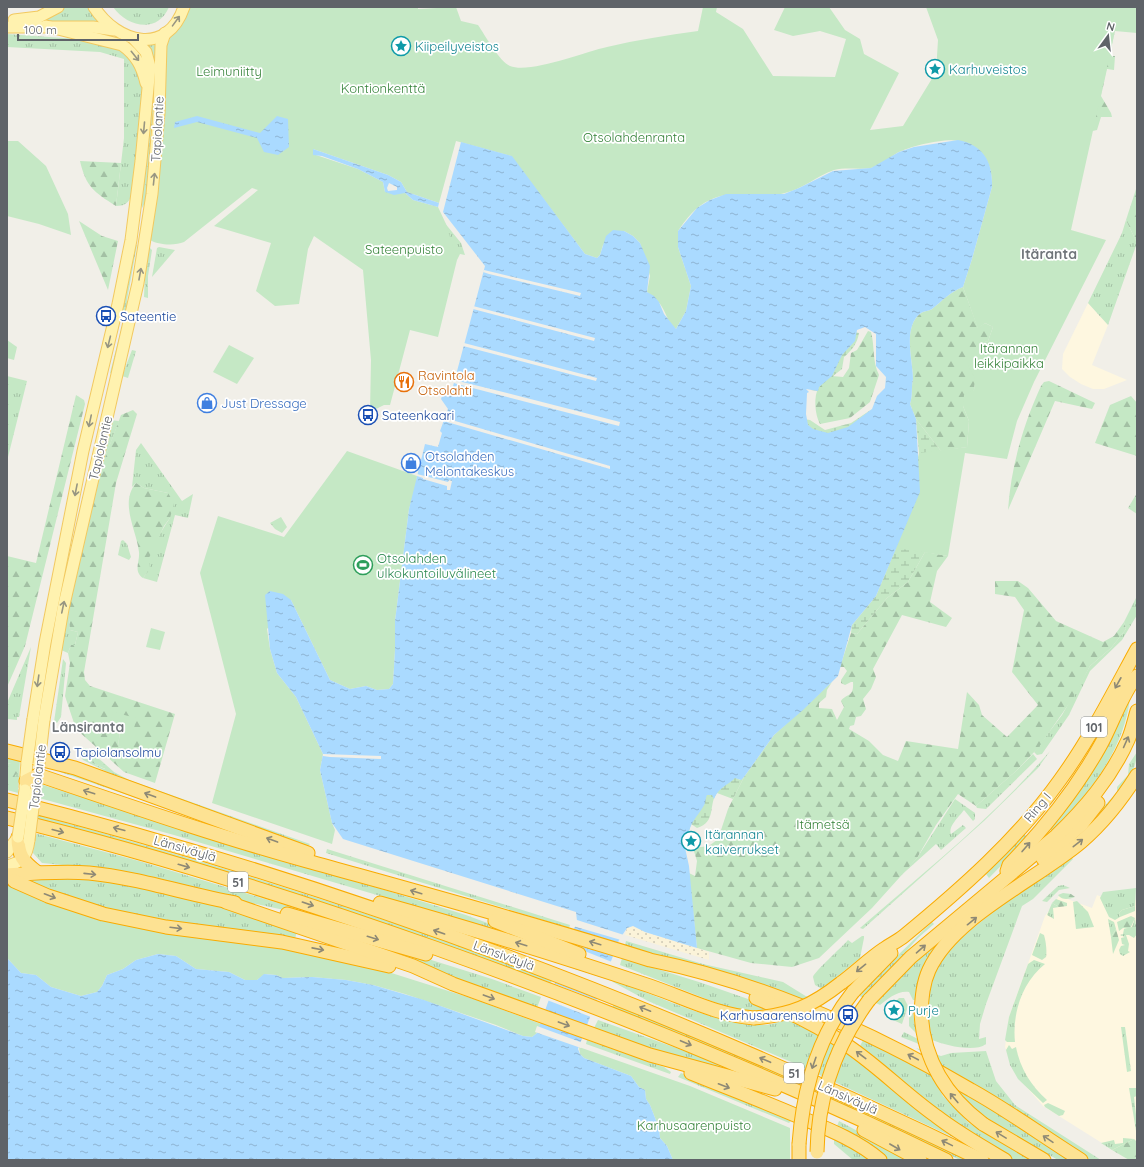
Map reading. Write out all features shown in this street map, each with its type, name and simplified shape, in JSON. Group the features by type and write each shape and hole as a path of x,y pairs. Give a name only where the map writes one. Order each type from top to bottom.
{"highway":[{"name":"Ring I","path":"903,937 989,861 1027,820 1060,781 1084,745 1137,649"},
{"path":"1005,879 1009,865 1037,834 1094,757 1106,736 1128,689 1137,676"},
{"path":"817,1156 820,1113 830,1070 847,1032 869,1000 911,957 1005,879 1069,823 1088,803 1111,772 1128,739 1137,711"},
{"path":"7,751 75,768 309,853 353,873"},
{"path":"1044,1160 983,1124 959,1104 941,1081 925,1044 921,1012 925,981 937,956 949,940 1000,898 1081,825 1106,791 1111,772"},
{"path":"1000,898 1080,842 1116,805 1137,774"},
{"path":"32,777 307,861 453,903 485,910 623,951 753,996 817,1027 858,1053 935,1116 975,1143 1005,1160"},
{"name":"Länsiväylä","path":"7,800 130,832 304,884 554,974 604,993 822,1085 982,1160"},
{"name":"Länsiväylä","path":"7,818 126,849 296,900 549,989 767,1078 946,1160"},
{"path":"24,839 18,848 22,860 37,872"},
{"path":"11,878 37,872 79,873 114,877 315,921 524,983 549,989"},
{"path":"11,878 48,896 103,914 166,927 289,943 375,962 452,984 650,1055 728,1075 789,1094 853,1124 920,1160"},
{"path":"304,884 560,951"},
{"path":"226,902 405,964 452,984"},
{"path":"453,903 560,951 715,1011 740,1017 754,1018 784,1014 799,1010 821,998 883,950 903,937"},
{"path":"799,1160 799,1144 804,1101 814,1062 838,1012 853,992 889,955 903,937"},
{"path":"650,960 674,964 794,1002 893,1047 972,1090 1081,1160"},
{"path":"650,1055 662,1062 757,1098 826,1128 861,1146 880,1160"}],"main road":[{"path":"7,20 23,20 39,17 58,7"},
{"path":"94,7 114,30"},
{"path":"7,27 104,27 134,39 149,40 164,33 177,21 184,7"},
{"path":"46,26 122,45 130,50 140,63 147,89"},
{"name":"Tapiolantie","path":"39,720 97,455 134,306 142,263 154,175 159,113 161,45 164,33"},
{"name":"Tapiolantie","path":"24,839 39,720 45,643 83,451 118,304 131,240 141,161 149,59 142,45 134,39"},
{"path":"7,852 24,839"},
{"path":"7,866 22,860"}],"shaded area":[{"path":"1088,303 1108,325 1092,365 1127,380 1104,389 1093,389 1081,384 1070,377 1062,369 1063,354"},
{"path":"1097,895 1129,908 1137,898 1137,1160 1129,1160 1043,1106 1016,1075 1005,1047 1009,1017 1045,916 1059,896 1092,908"}],"green space":[{"path":"63,7 91,7 101,23 28,25"},
{"path":"113,7 169,7 164,16 158,21 142,25 126,19"},
{"path":"189,7 418,7 418,9 456,7 461,21 478,25 501,59 510,66 519,68 543,65 630,42 698,31 703,7 717,7 716,12 743,29 773,76 835,77 846,39 820,31 793,36 774,30 785,7 829,7 845,30 860,39 864,54 899,73 870,130 903,126 936,72 938,40 926,7 1137,7 1137,33 1115,31 1071,230 1106,240 1034,382 1017,421 1007,459 965,453 948,556 896,548 920,492 919,453 967,447 969,421 963,406 964,395 974,390 975,378 968,366 977,344 988,341 993,327 985,323 978,329 963,287 992,187 991,171 985,157 974,147 967,143 953,140 928,143 897,153 881,164 871,168 834,170 798,189 785,193 775,195 729,195 710,200 700,206 684,222 678,231 678,247 691,286 686,311 676,329 669,322 659,302 647,292 650,276 640,243 633,236 624,231 603,245 600,255 597,258 585,254 511,156 456,141 439,203 407,192 401,182 388,175 313,149 316,155 358,169 383,182 385,192 405,193 413,200 438,207 446,224 457,260 438,337 410,330 390,405 384,405 370,412 371,360 363,270 314,236 308,249 299,304 275,306 256,291 271,243 214,226 258,190 252,188 184,242 167,244 157,243 150,240 165,49 170,38 187,13"},
{"path":"1115,31 1110,53 1112,56 1115,56 1114,70 1107,69 1101,96 1112,117 1101,117 1097,130 1088,132"},
{"path":"7,34 91,40 117,46 132,58 142,82 143,91 132,195 126,204 116,206 124,138 124,59 100,52 7,47"},
{"path":"156,42 151,163 145,203 142,208 146,44"},
{"path":"7,141 18,141 46,166 68,214 71,235 39,224 7,216"},
{"path":"80,161 121,163 116,206 102,197 88,183"},
{"path":"1137,186 1137,243 1126,220"},
{"path":"1126,220 1137,243 1108,325 1088,303 1122,233"},
{"path":"79,221 102,236 118,241 108,290"},
{"path":"444,222 461,243 465,255 460,254 457,260 432,253"},
{"path":"134,244 137,245 127,300 127,315 113,374 110,373 123,322 123,305"},
{"path":"149,247 152,250 148,276 148,298 144,297 145,272"},
{"path":"159,247 175,250 152,277 157,248"},
{"path":"963,287 978,328 985,323 993,327 988,341 981,343 974,390 963,406 969,421 967,447 941,451 916,419 910,404 913,379 910,335 915,319 921,313 932,309 950,294"},
{"path":"868,331 871,332 874,359 879,375 870,402 850,418 820,424 815,406 816,395 819,387 832,376 843,377 849,368 851,353 857,350"},
{"path":"855,332 859,333 857,340 852,349 844,357 842,369 819,387 818,391 811,390 814,388"},
{"path":"7,340 17,347 14,360 7,358"},
{"path":"229,345 254,358 237,384 213,372"},
{"path":"132,350 136,351 128,378 122,376"},
{"path":"7,376 27,381 7,461"},
{"path":"1049,381 1095,403 1092,409 1055,401 1008,510 1015,462 1023,431 1041,386 1044,382"},
{"path":"76,395 84,400 85,404 25,646 7,687 7,556 36,563"},
{"path":"1131,396 1137,403 1137,456 1095,443 1110,405"},
{"path":"872,409 850,430 815,435 804,419 810,420 825,430 851,423"},
{"path":"133,410 137,414 116,483 84,672 85,680 90,686 175,714 155,783 124,772 76,729 65,696 70,663 68,653 71,645 75,645 78,632 70,630 68,605 90,517 98,476 121,415","holes":["121,724 130,749 118,746"]},
{"path":"916,419 941,451 925,552 908,582 887,598 857,634 851,633 852,625 876,596 896,548 919,453"},
{"path":"110,420 119,421 98,476"},
{"path":"141,443 182,501 193,494 188,518 175,515 157,582 143,578 147,571 152,549 170,518 168,493 144,488 136,483 132,487 136,450"},
{"path":"347,451 417,476 415,490 409,509 395,621 393,684 389,689 377,690 366,686 350,689 330,680 291,600 267,629 270,649 277,673 296,697 323,754 320,770 332,823 335,830 332,844 212,803 236,714 200,573 218,516 284,537"},
{"path":"136,483 144,488 168,493 174,503 170,518 164,526 149,558 150,569 143,578 138,572 138,544 130,517 129,508 131,491"},
{"path":"1137,493 1137,514 1128,508"},
{"path":"281,517 287,527 282,533 275,529 270,523"},
{"path":"123,540 127,544 131,557 129,560 118,555 121,541"},
{"name":"Itämetsä","path":"925,552 948,556 937,571 930,602 952,618 946,627 902,615 873,669 876,677 871,689 863,699 866,709 861,716 856,717 854,725 850,726 849,729 869,741 883,755 898,761 906,741 958,749 967,692 979,705 982,715 1007,737 1038,705 1012,672 1024,610 1015,597 995,594 995,581 1018,581 1028,588 1056,621 1103,642 1114,636 1124,622 1126,629 1111,648 1090,666 1073,698 1038,748 1016,771 976,806 958,794 936,825 917,858 872,908 819,958 792,967 751,963 697,948 689,873 695,876 697,861 693,848 709,846 718,839 728,809 744,777 774,735 832,682 827,690 826,697 819,703 819,708 832,709 837,720 844,707 841,701 851,693 853,687 853,682 845,685 841,683 841,680 847,671 844,667 840,667 851,633 857,634 887,598 908,582"},
{"path":"1137,596 1137,615 1122,640 1090,671 1069,715 1042,754 1037,755 1034,752 1062,715 1090,666 1111,648 1126,629 1124,622"},
{"path":"68,605 70,630 78,632 75,645 71,645 68,653 61,650"},
{"path":"151,628 165,632 160,650 146,647"},
{"path":"31,647 19,717 17,717 17,720 7,719 7,703"},
{"path":"63,659 66,663 61,717 57,723 54,722"},
{"path":"1130,698 1120,736 1103,770 1079,802 1066,816 1052,830 1048,829 1096,766"},
{"path":"113,712 136,718 130,750 118,746 121,725 110,721"},
{"path":"82,748 87,748 95,755 90,751 83,750 82,752 89,760 105,769 97,757 114,772 129,780 310,844 307,847 127,782 83,760 78,753"},
{"path":"86,750 96,756 106,769 89,760 81,752"},
{"path":"1050,751 1038,768 984,821 863,929 860,928 982,821"},
{"path":"1137,752 1136,761 1129,778 1099,816 1099,812 1117,792 1117,787 1128,775 1129,764"},
{"path":"7,753 53,765 195,818 60,772 56,768 20,760 18,793 7,790 7,778 13,778 11,763 7,764"},
{"path":"1033,754 1037,759 986,809 977,808 976,806"},
{"path":"11,763 15,766 17,773 13,778 7,778 7,764"},
{"path":"727,773 740,780 744,777 733,799 717,793 714,797 710,817 707,822 697,828 691,824 687,834 673,807"},
{"path":"43,785 466,915 543,944 174,835 39,798 41,786"},
{"path":"955,799 975,813 975,819 973,821 964,810 952,825 950,831 951,834 963,825 966,828 941,850 936,844 897,879 917,858"},
{"path":"37,815 296,891 425,934 552,980 551,983 380,922 247,878 36,819"},
{"path":"38,834 139,861 298,909 298,913 83,867 42,863 33,853 34,835"},
{"path":"1024,834 1028,838 989,878 986,874"},
{"path":"327,849 570,925 569,928 326,853"},
{"path":"1070,856 1073,859 1033,899 1022,906 980,1024 979,1039 986,1037 986,1044 981,1047 967,1048 952,1046 932,1040 928,1013 929,995 933,977 945,955 963,937 993,912"},
{"path":"52,878 83,879 145,888 207,903 297,931 295,939 181,923 81,903 23,880"},
{"path":"7,883 29,893 382,970 477,1000 541,1024 537,1033 532,1037 523,1036 496,1025 405,994 373,985 346,980 312,977 283,978 276,975 265,974 257,980 245,980 229,972 196,969 176,956 158,954 136,960 123,969 107,975 102,986 97,992 81,996 51,987 36,975 21,973 7,958"},
{"path":"1063,885 1070,888 1059,890 1047,902 1042,901 1058,886"},
{"path":"1136,888 1135,906 1122,910 1119,913 1120,917 1115,920 1109,917 1100,898 1103,892"},
{"path":"1063,893 1071,894 1075,897 1064,899 1058,895"},
{"path":"1056,899 1067,903 1067,906 1059,907 1052,903"},
{"path":"1077,901 1088,912 1094,927 1076,929 1073,902"},
{"path":"1052,903 1059,907 1053,908 1054,919 1047,915"},
{"path":"1135,906 1135,911 1120,917 1119,913 1122,910"},
{"path":"1131,916 1135,918 1130,929 1123,928 1119,931 1117,922"},
{"path":"1135,918 1137,934 1134,938 1126,935 1129,944 1128,951 1130,952 1123,956 1120,954 1119,950 1121,946 1125,945 1122,944 1121,938 1125,937 1120,935 1123,934 1124,929 1132,927"},
{"path":"1108,919 1114,922 1116,929 1111,937"},
{"path":"932,922 934,924 918,938 864,998 857,995"},
{"path":"1116,929 1119,940 1113,954 1111,937"},
{"path":"1040,933 1044,935 1046,946 1046,957 1042,960 1032,955"},
{"path":"864,936 864,938 860,958 822,989 815,985 813,977 823,965 848,940 852,943"},
{"path":"626,941 703,964 783,982 812,1000 798,998 631,947 625,945"},
{"path":"935,945 937,946 928,958 917,985 915,1000 913,1000 909,992 901,992 880,1005 876,1003 903,974"},
{"path":"390,947 492,979 541,997 537,1008 389,954"},
{"path":"622,958 699,982 768,1006 832,1040 970,1145 796,1064 648,1001 613,982 611,979 672,1003 723,1019 746,1024 767,1025 782,1020 762,1011 741,1010 724,1006 620,965"},
{"path":"1034,960 1045,964 1030,980 1020,999 1015,1021 1015,1042 1007,1042 1005,1040 1009,1017 1028,964"},
{"path":"899,998 904,998 908,1006 902,1024 893,1020 902,1012 901,1004 896,1001"},
{"path":"613,1004 795,1079 968,1160 960,1160 795,1082 613,1007"},
{"path":"913,1013 916,1033 909,1026 909,1018"},
{"path":"598,1020 713,1061 743,1075 665,1054 594,1028"},
{"path":"1121,1027 1125,1027 1131,1071 1127,1072"},
{"path":"904,1032 918,1039 919,1044 901,1037"},
{"path":"864,1038 928,1069 943,1096 969,1123 1030,1160 1014,1160 951,1120 859,1048"},
{"path":"587,1040 664,1067 671,1072 670,1074 586,1044"},
{"path":"1009,1045 1012,1049 1016,1047 1020,1062 1031,1083 1047,1100 1043,1103 1018,1079 1010,1065 1006,1050"},
{"name":"Karhusaarenpuisto","path":"579,1047 690,1086 790,1128 790,1160 673,1160 667,1146 660,1138 659,1128 646,1099 645,1090 639,1087 631,1076 584,1058 580,1054"},
{"path":"916,1048 941,1056 951,1053 986,1051 996,1081 1015,1105 1101,1160 1090,1160 947,1070"},
{"path":"681,1073 757,1103 850,1146 870,1160 853,1160 834,1144 834,1140 792,1120 789,1123 678,1077"},
{"path":"954,1088 997,1110 1075,1160 1058,1160 1009,1132 974,1109"},
{"path":"1129,1088 1137,1088 1137,1096 1134,1097 1137,1124 1136,1131"},
{"path":"1048,1103 1065,1111 1063,1115 1059,1116 1045,1107 1044,1105"},
{"path":"839,1121 911,1160 886,1160 836,1129"},
{"path":"1123,1138 1134,1139 1112,1150 1101,1143 1114,1140 1115,1144 1123,1143"},
{"path":"1134,1139 1137,1142 1137,1160 1129,1160 1112,1150"}],"sand":[{"path":"633,926 645,932 709,952 709,960 625,935 627,928"}],"water":[{"path":"197,116 260,133 277,116 288,119 289,147 278,155 264,152 257,138 197,122 174,128 175,122"},
{"path":"958,140 967,142 985,156 989,163 992,178 992,187 963,287 950,294 932,309 921,313 915,319 910,335 913,379 910,404 916,419 920,492 876,596 852,625 838,676 803,710 774,735 741,780 735,778 721,789 714,799 712,795 707,795 704,806 691,826 689,839 684,843 689,866 697,948 645,932 633,926 627,928 619,940 578,1049 584,1058 631,1076 639,1087 645,1090 646,1099 659,1128 660,1138 667,1146 673,1160 7,1160 7,958 21,973 36,975 51,987 81,996 97,992 102,986 107,975 123,969 136,960 158,954 176,956 196,969 229,972 245,980 257,980 264,974 276,975 283,978 312,977 346,980 373,985 424,1000 523,1036 532,1037 537,1033 577,921 576,912 343,839 332,823 320,770 323,754 296,697 277,673 270,649 265,595 270,591 283,594 291,600 330,680 350,689 366,686 377,690 389,689 393,684 395,621 409,509 425,444 438,447 442,433 440,431 448,409 441,399 442,396 447,395 452,390 485,266 443,212 461,142 512,156 585,254 597,258 600,255 606,236 613,230 624,231 633,236 640,243 650,266 647,292 654,296 659,302 664,314 676,329 686,311 691,286 678,247 678,231 697,208 710,200 726,194 784,194 833,171 871,168 899,152 914,147","holes":["865,327 876,334 876,366 886,377 885,388 877,396 872,409 848,427 828,433 813,429 808,425 806,414 807,393 809,392 806,389 818,391 819,387 832,376 842,355 855,341 857,330"]},
{"path":"313,149 388,175 401,182 407,192 439,203 438,207 413,200 405,193 394,195 385,192 383,182 358,169 322,156 313,155","holes":["389,183 397,187 397,190 388,191 387,188"]}],"pier":[{"path":"484,270 581,293 580,296 489,274 483,272"},
{"path":"473,306 595,338 594,341 473,309"},
{"path":"464,343 597,378 596,381 463,346"},
{"path":"454,380 620,422 619,426 457,384 454,383"},
{"path":"445,418 610,466 610,469 447,422 444,420"},
{"path":"417,474 448,482 449,480 452,481 450,490 447,490 447,486 423,479 417,476"},
{"path":"323,754 381,756 381,759 330,757 323,756"},
{"path":"575,920 624,935 621,940 573,926"},
{"path":"567,944 612,962 606,977"},
{"path":"560,964 606,979 598,998 554,981"},
{"path":"553,983 597,1000 591,1017 547,1000"},
{"path":"537,1026 583,1043 581,1048 535,1032"}],"place":[{"name":"Kiipeilyveistos","path":"401,46"},
{"name":"Karhuveistos","path":"935,69"},
{"name":"Sateentie","path":"106,316"},
{"name":"Ravintola Otsolahti","path":"404,382"},
{"name":"Just Dressage","path":"207,403"},
{"name":"Sateenkaari","path":"368,415"},
{"name":"Otsolahden Melontakeskus","path":"411,463"},
{"name":"Otsolahden ulkokuntoiluvälineet","path":"363,565"},
{"name":"Tapiolansolmu","path":"60,752"},
{"name":"Itärannan kaiverrukset","path":"691,841"},
{"name":"Purje","path":"894,1010"},
{"name":"Karhusaarensolmu","path":"848,1015"}],"district":[{"name":"Itäranta","path":"1049,254"},
{"name":"Länsiranta","path":"88,727"}],"park label":[{"name":"Leimuniitty","path":"229,71"},
{"name":"Kontionkenttä","path":"383,88"},
{"name":"Otsolahdenranta","path":"634,137"},
{"name":"Sateenpuisto","path":"404,249"},
{"name":"Itärannan leikkipaikka","path":"1009,356"}]}
